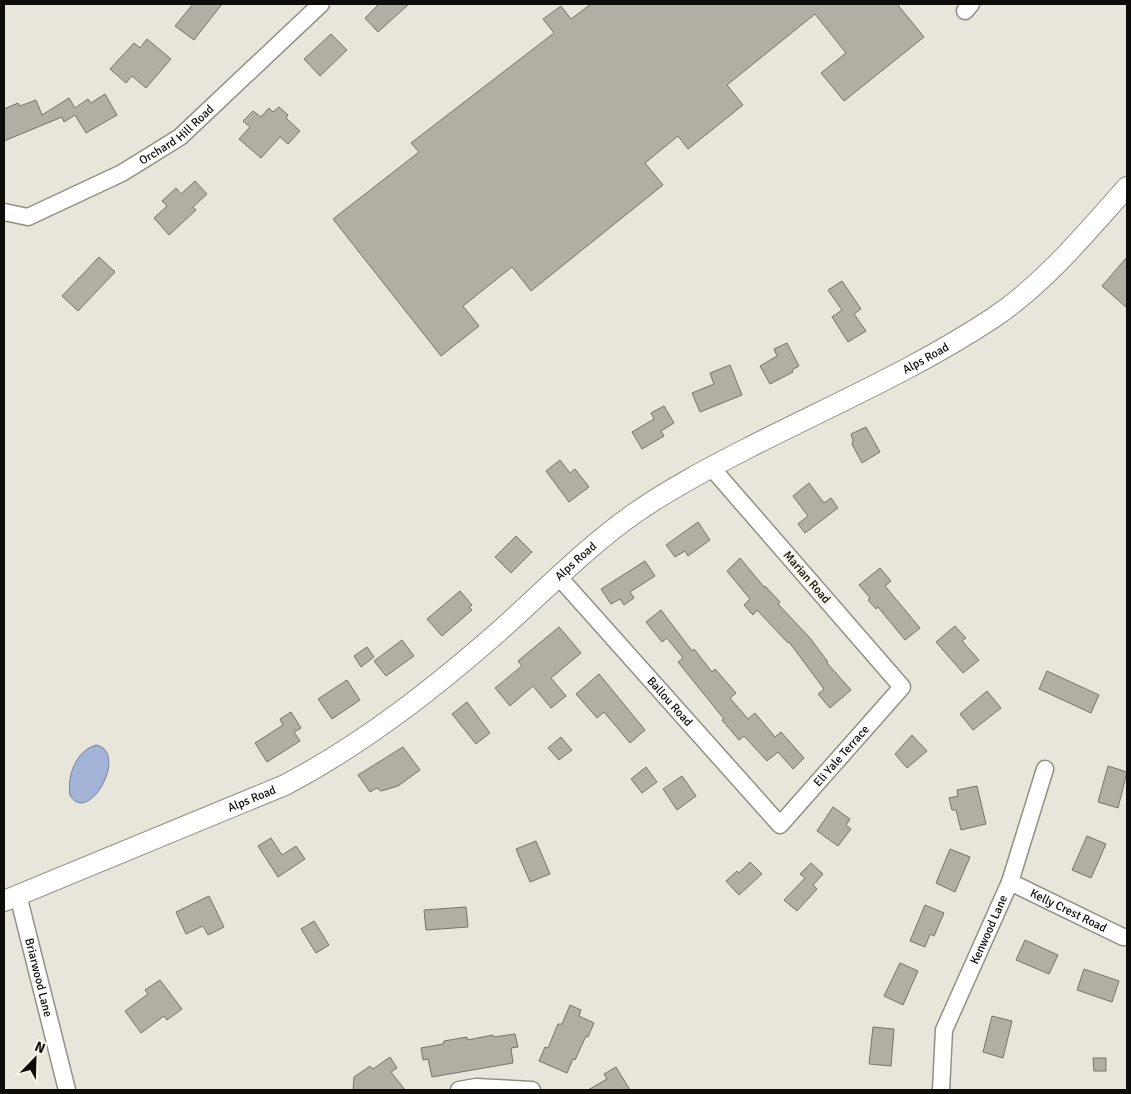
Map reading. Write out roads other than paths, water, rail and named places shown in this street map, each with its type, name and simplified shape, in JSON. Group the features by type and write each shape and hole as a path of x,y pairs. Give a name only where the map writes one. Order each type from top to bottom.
{"street":[{"name":"Orchard Hill Road","path":"4,212 28,217 122,174 180,137 321,4"},
{"name":"Alps Road","path":"11,898 285,785 322,765 394,717 442,679 503,627 558,576 634,514 711,467 898,373 994,317 1038,283 1127,187"},
{"name":"Marian Road","path":"711,467 902,687"},
{"name":"Ballou Road","path":"558,576 780,825"},
{"name":"Eli Yale Terrace","path":"780,825 902,687"},
{"name":"Kenwood Lane","path":"941,1090 944,1030 1010,882 1045,769"},
{"name":"Kelly Crest Road","path":"1010,882 1123,937 1127,937"},
{"name":"Briarwood Lane","path":"11,898 67,1090"},
{"path":"459,1090 476,1087 532,1090"}],"water":[{"path":"96,745 105,750 109,760 107,772 102,785 95,795 86,802 78,802 70,795 69,787 74,765 83,753"}]}
